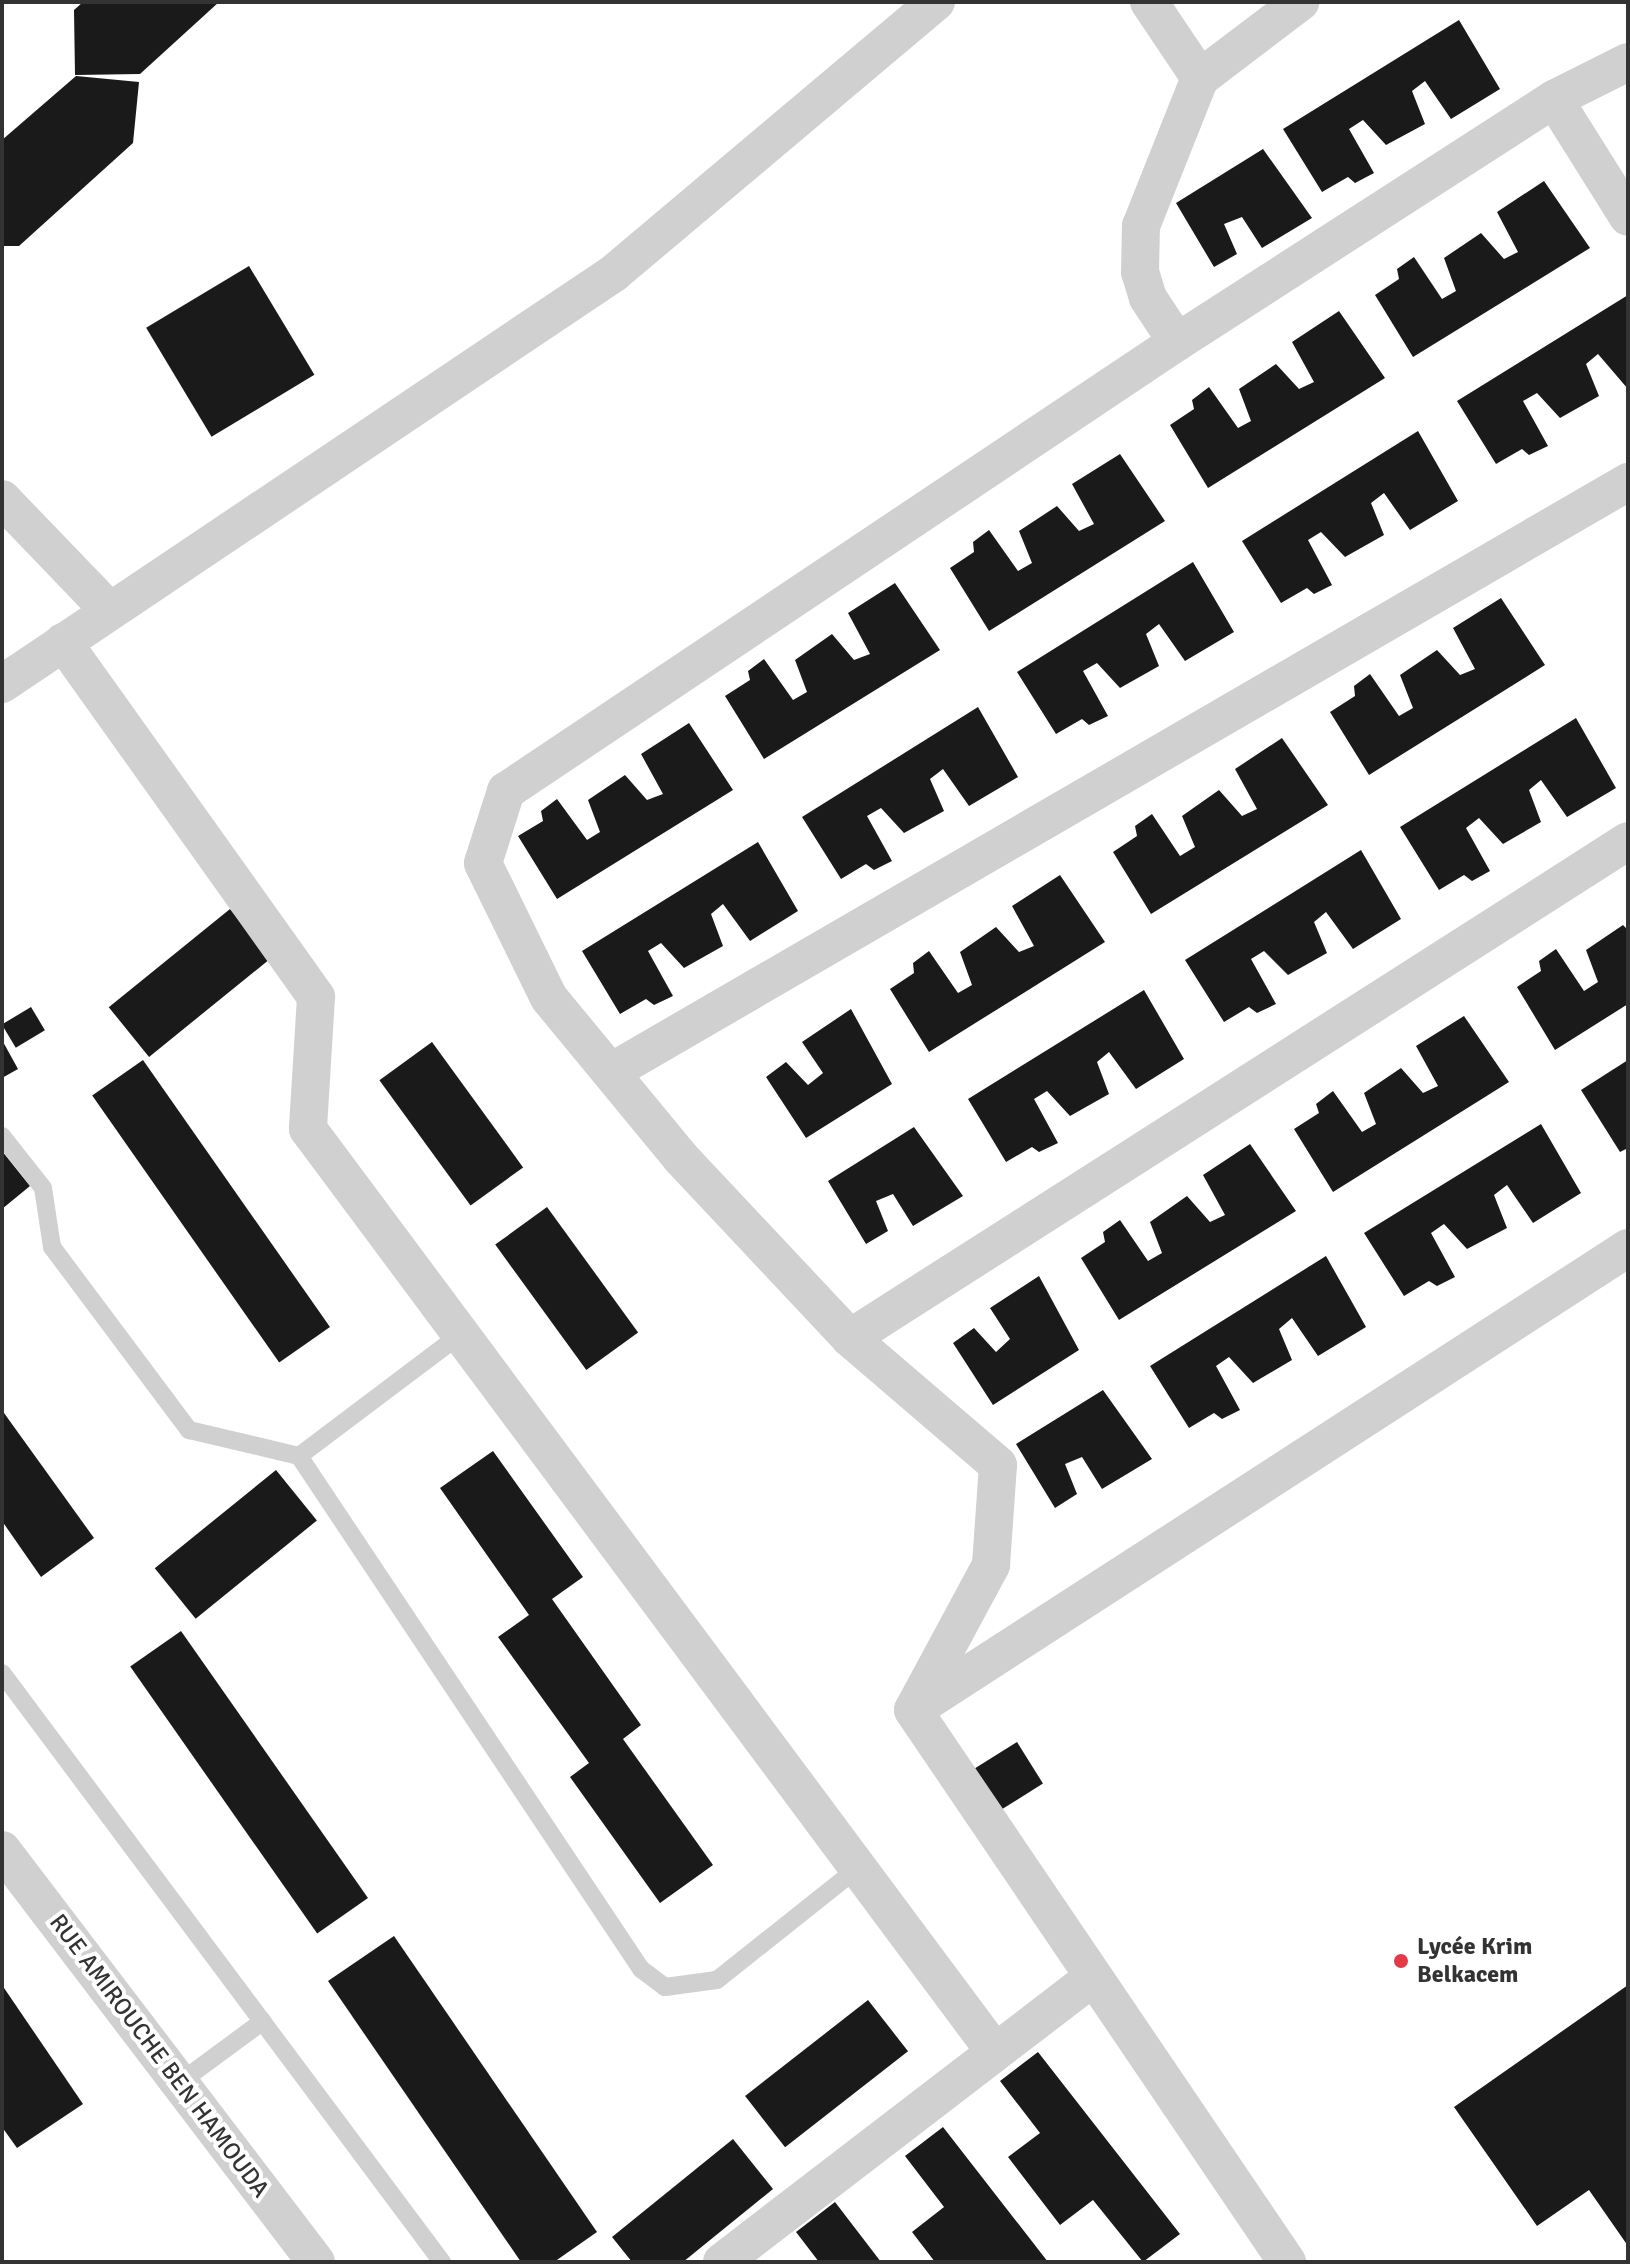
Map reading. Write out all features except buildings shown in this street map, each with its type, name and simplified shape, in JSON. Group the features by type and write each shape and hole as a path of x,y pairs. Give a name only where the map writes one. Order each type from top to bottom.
{"street":[{"path":"2,684 614,273 936,2"},
{"path":"1149,2 1200,78"},
{"path":"1177,342 1148,298 1140,272 1141,226 1200,78 1300,2"},
{"path":"913,1710 991,1565 998,1465 850,1338 681,1158 549,998 483,863 506,791 1177,342 1554,99 1628,62"},
{"path":"1554,99 1628,217"},
{"path":"611,1072 1628,482"},
{"path":"2,499 109,610"},
{"path":"63,642 316,997 308,1129 995,2052"},
{"path":"850,1338 1628,841"},
{"path":"913,1710 1628,1248"},
{"path":"913,1710 1287,2262"},
{"name":"RUE AMIROUCHE BEN HAMOUDA","path":"2,1850 316,2262"},
{"path":"722,2262 1093,1977"}],"lane":[{"path":"2,1136 43,1188 52,1247 189,1430 299,1456 641,1969 665,1987 717,1980 858,1868"},
{"path":"299,1456 461,1334"},
{"path":"2,1673 442,2262"},
{"path":"179,2083 263,2021"}],"place":[{"name":"Lycée Krim Belkacem","path":"1401,1961"}]}
